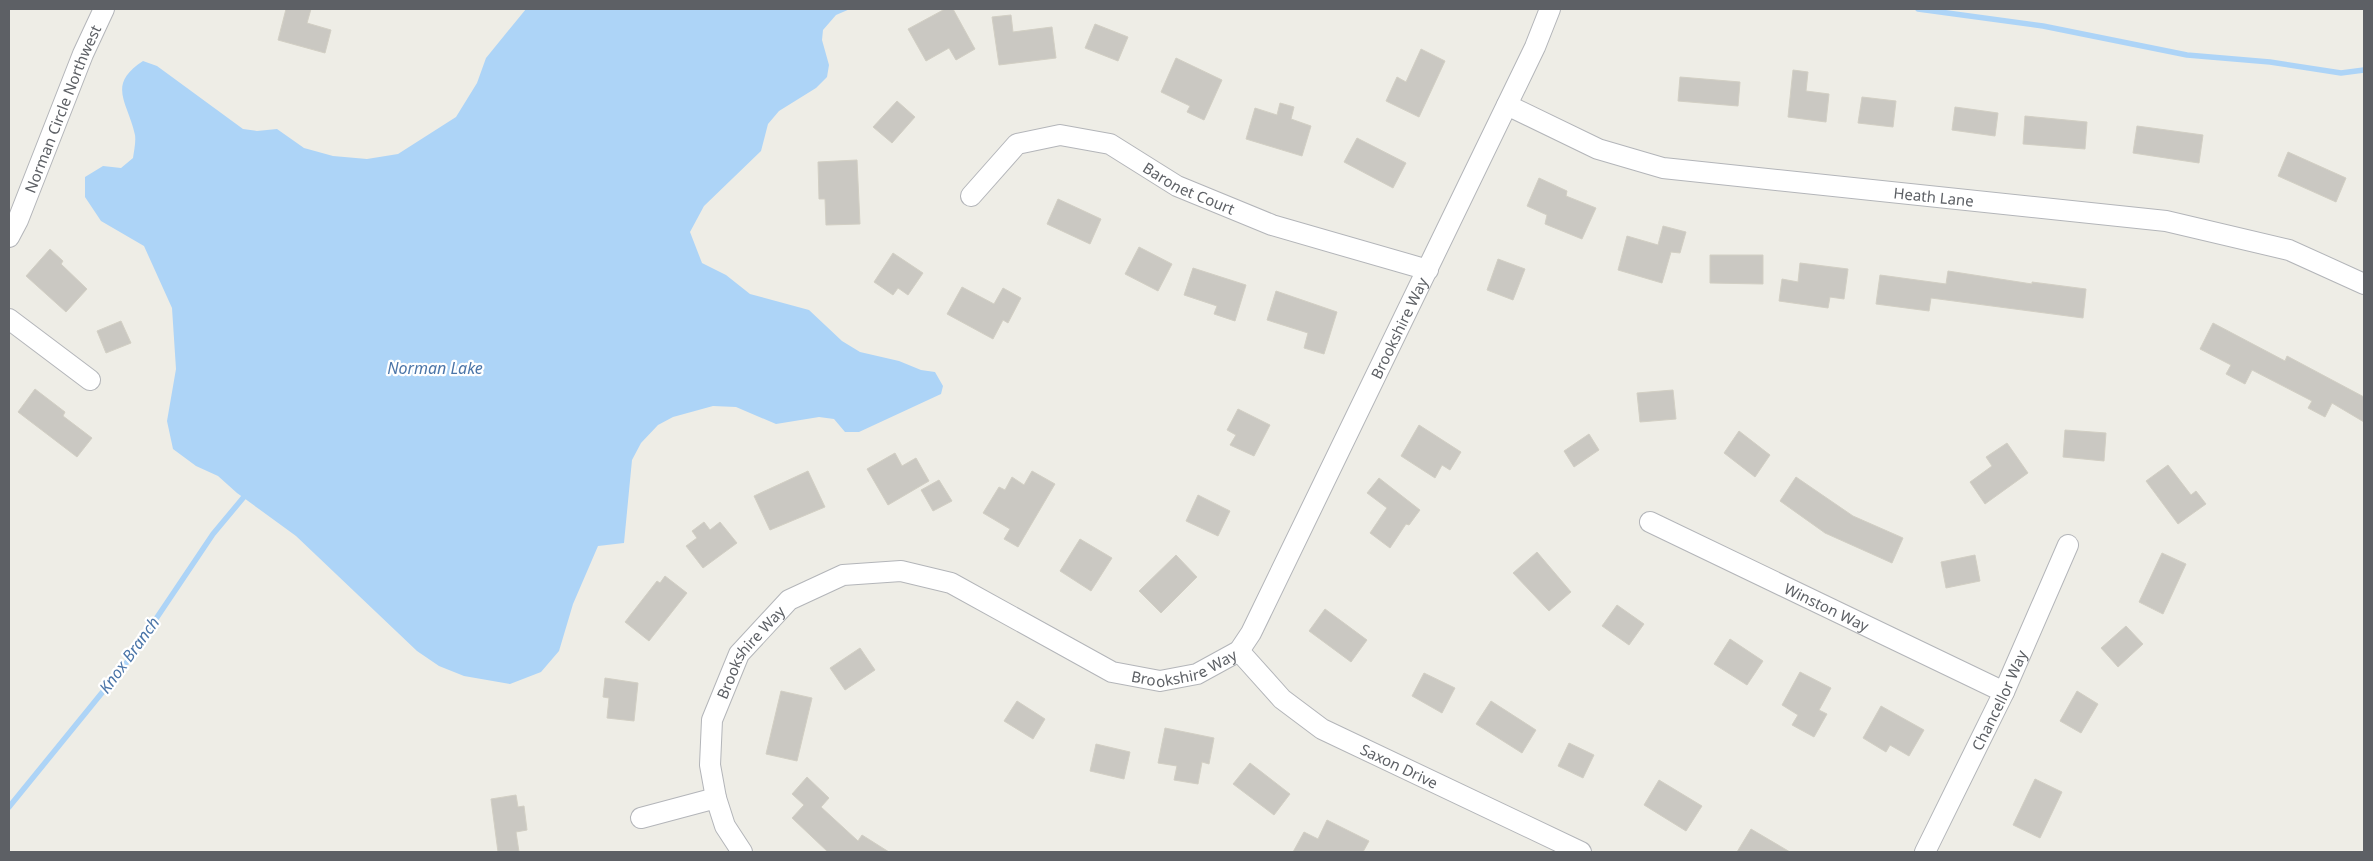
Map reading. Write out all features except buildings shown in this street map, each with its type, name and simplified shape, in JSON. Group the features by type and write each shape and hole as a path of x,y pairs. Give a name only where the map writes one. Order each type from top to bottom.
{"street":[{"name":"Norman Circle Northwest","path":"9,237 18,220 83,54 104,9"},
{"name":"Brookshire Way","path":"742,852 725,826 716,798 710,765 712,720 739,654 789,600 843,575 901,570 951,583 1112,672 1160,681 1197,674 1239,650 1251,633 1428,270 1535,47 1550,9"},
{"name":"Heath Lane","path":"1506,105 1598,149 1663,168 2166,222 2289,250 2364,284"},
{"name":"Baronet Court","path":"971,196 1017,144 1060,135 1110,144 1177,186 1272,225 1428,270"},
{"path":"9,319 90,380"},
{"name":"Winston Way","path":"1650,522 2004,692"},
{"name":"Chancellor Way","path":"1925,852 2004,692 2068,545"},
{"name":"Saxon Drive","path":"1239,650 1282,699 1322,729 1581,852"},
{"path":"641,818 716,798"}],"water":[{"name":"Norman Lake","path":"526,9 850,9 836,15 823,30 822,40 829,65 827,77 816,88 779,111 768,124 761,151 704,206 690,232 702,263 726,275 750,294 809,310 842,341 860,352 899,361 921,370 935,372 943,386 941,394 859,432 845,432 834,419 819,417 776,424 736,407 713,406 673,417 658,425 641,443 632,460 624,543 598,546 573,604 559,651 541,672 510,684 464,676 439,666 417,651 296,536 237,493 218,476 196,466 173,449 167,421 176,369 172,308 144,246 101,221 85,197 85,177 103,166 121,168 133,158 135,135 122,95 122,86 125,78 143,61 157,66 243,129 257,131 277,129 304,148 333,156 367,159 398,154 456,117 477,83 486,58"}],"waterway":[{"path":"1918,9 2043,26 2187,55 2270,62 2341,73 2364,70"},
{"name":"Knox Branch","path":"9,807 127,662 213,534 243,498"}]}
